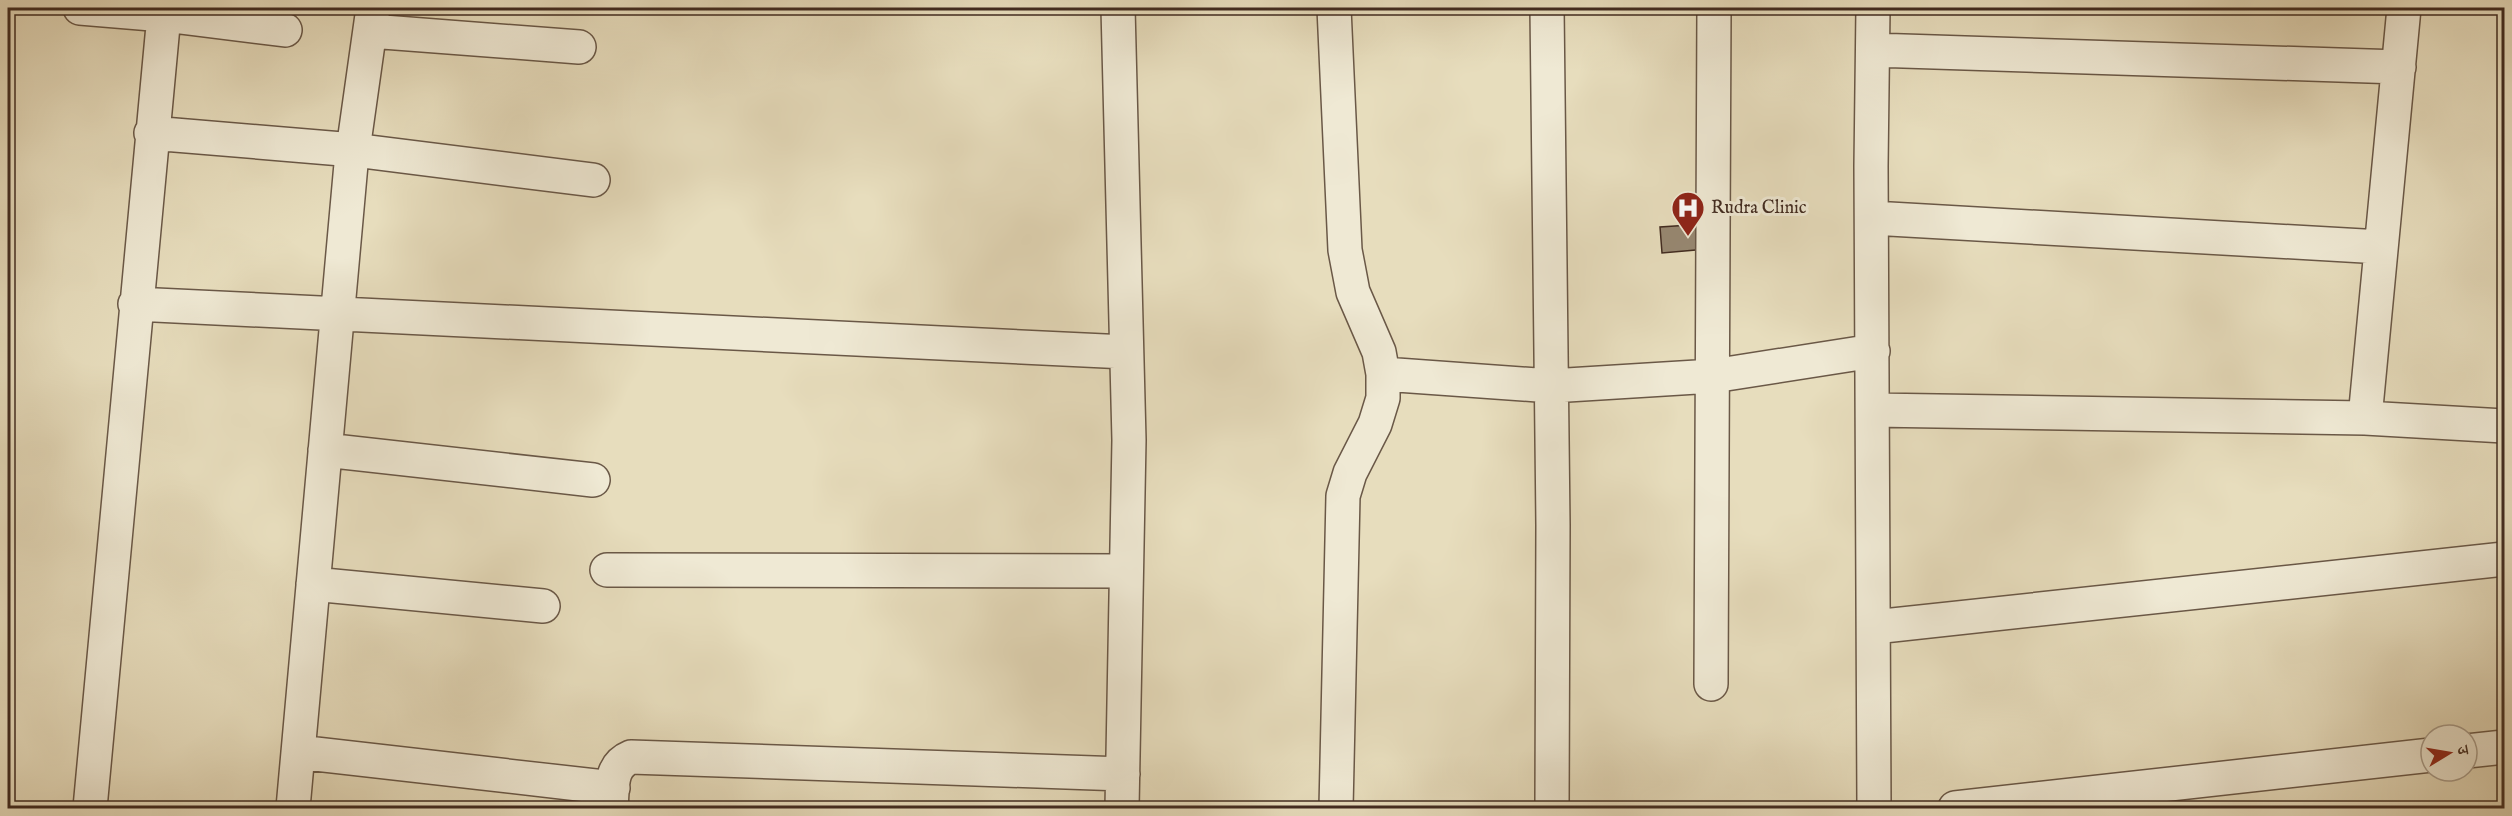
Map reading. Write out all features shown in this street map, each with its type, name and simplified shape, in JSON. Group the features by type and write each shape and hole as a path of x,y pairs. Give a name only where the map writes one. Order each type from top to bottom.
{"street":[{"path":"80,8 164,15 285,30"},
{"path":"1119,8 1129,440 1122,808"},
{"path":"1334,8 1345,250 1353,292 1379,352 1383,374 1383,398 1376,424 1350,473 1343,496 1336,808"},
{"path":"1547,8 1552,808"},
{"path":"1711,684 1714,8"},
{"path":"1873,8 1874,808"},
{"path":"2365,418 2404,8"},
{"path":"90,808 135,304 164,15"},
{"path":"293,808 354,150 372,19 579,47"},
{"path":"1873,50 2399,68"},
{"path":"151,133 354,150 593,180"},
{"path":"1872,218 2381,247"},
{"path":"135,304 1126,352"},
{"path":"1383,374 1551,386 1713,376 1873,351"},
{"path":"1873,410 2365,418 2505,426"},
{"path":"326,450 593,480"},
{"path":"1874,627 2505,559"},
{"path":"607,570 1126,571"},
{"path":"313,584 543,606"},
{"path":"2479,750 2505,747"},
{"path":"298,752 612,798 614,771 620,762 639,757 1123,774"},
{"path":"1955,808 2080,802 2419,757"}],"building":[{"path":"1705,224 1707,249 1662,253 1660,227"}],"place":[{"name":"Rudra Clinic","path":"1688,237"}]}
